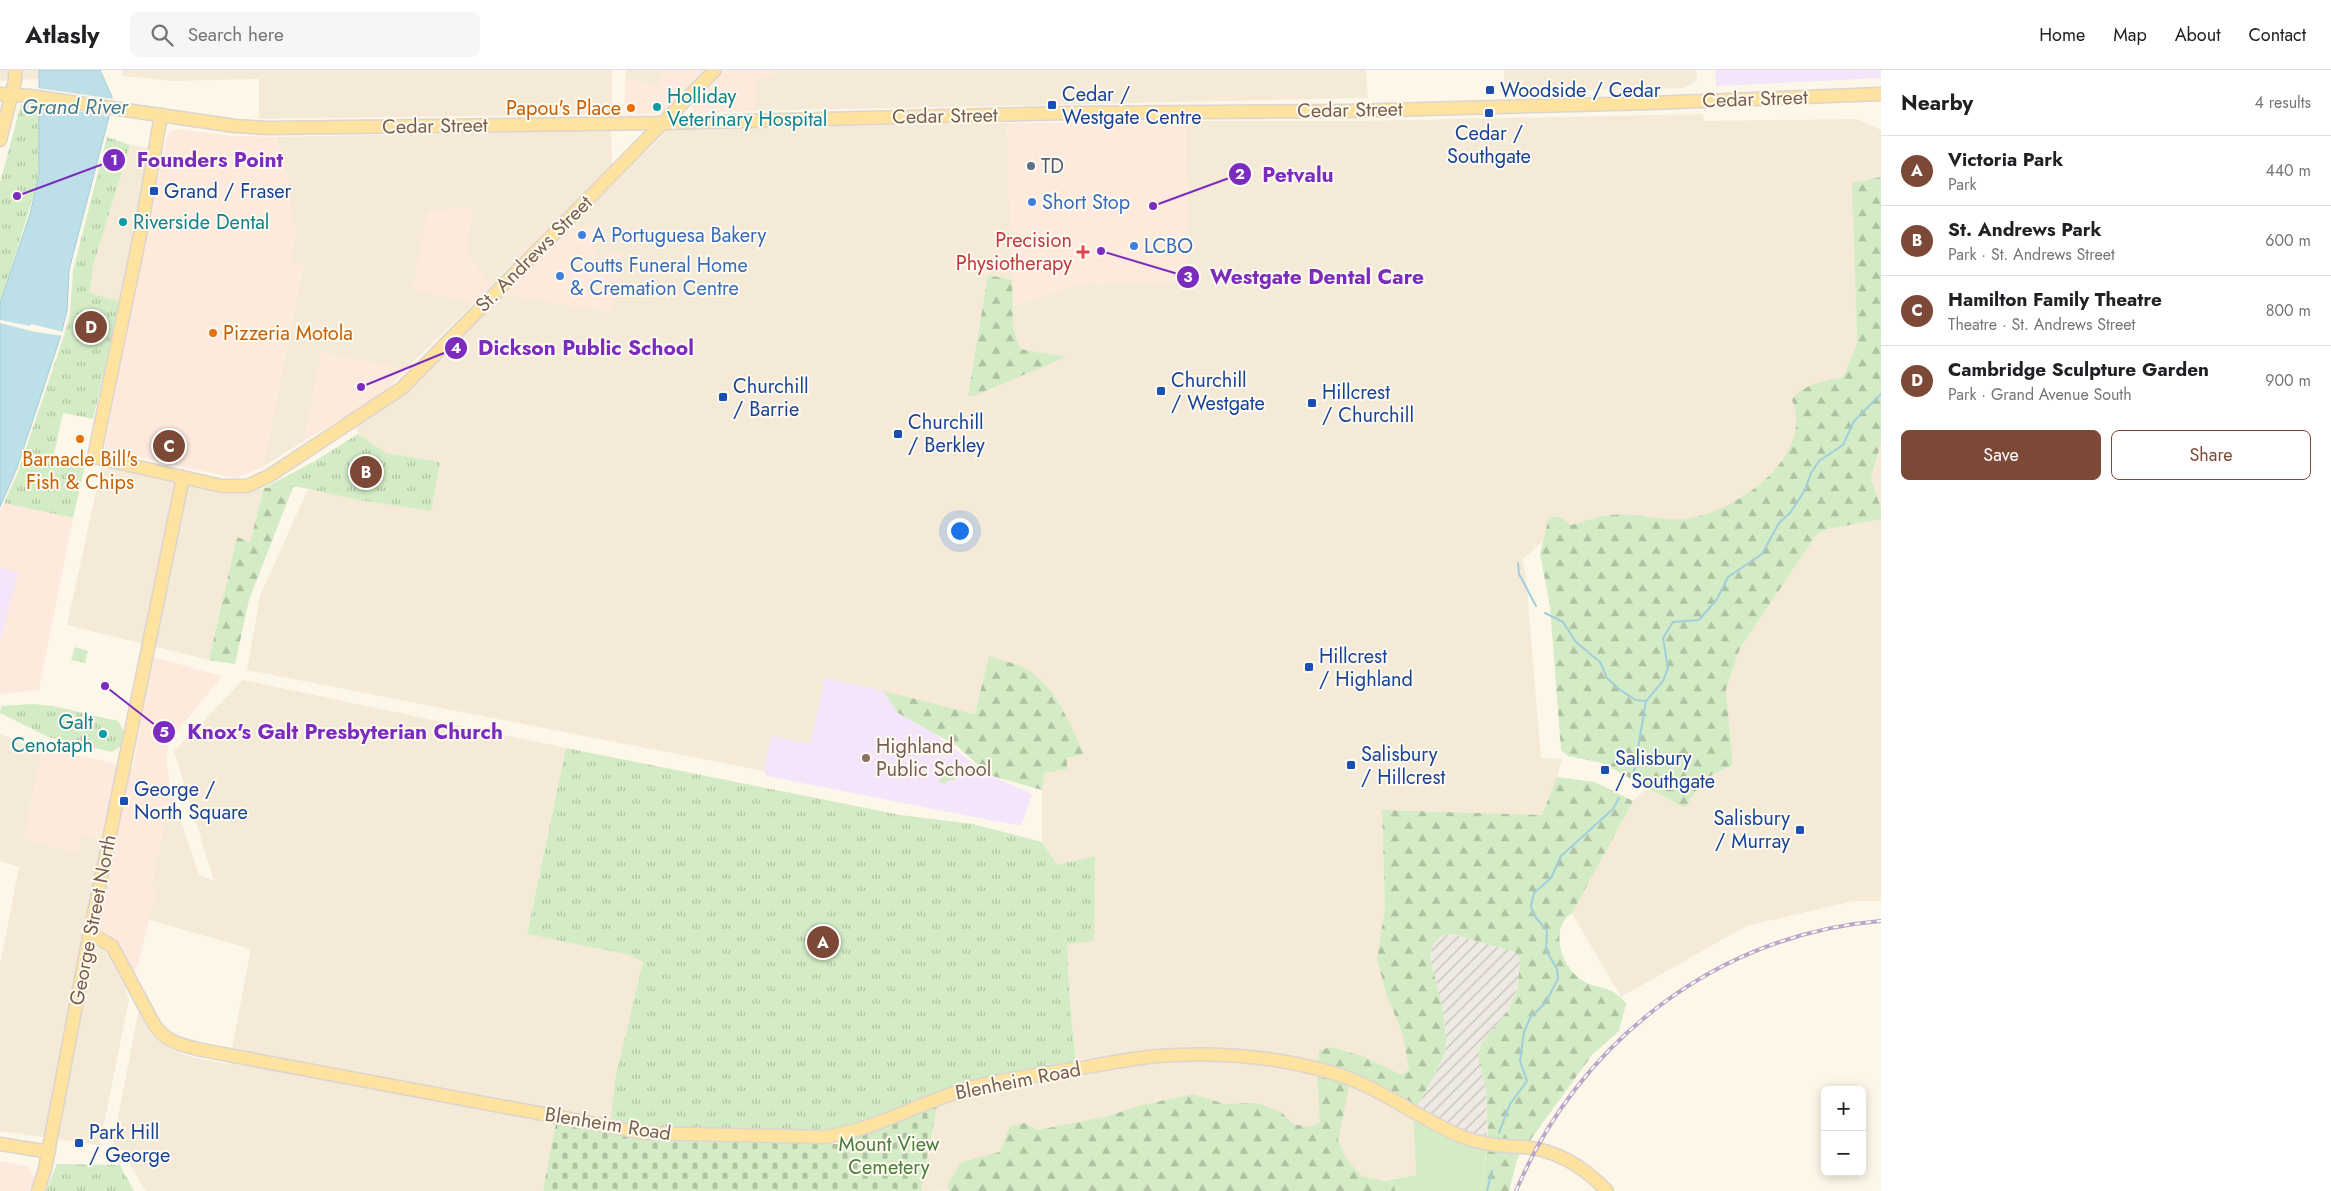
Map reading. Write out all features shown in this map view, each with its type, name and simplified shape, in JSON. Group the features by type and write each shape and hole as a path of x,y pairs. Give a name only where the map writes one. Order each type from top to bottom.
{"main road":[{"path":"0,140 6,94 15,70"},
{"name":"St. Andrews Street","path":"161,115 140,235 94,457 232,487 256,482 269,476 388,398 413,377 716,70"},
{"name":"Cedar Street","path":"6,94 39,97 235,126 268,128 664,123 1069,113 1348,111 1560,106 1881,94"},
{"name":"George Street North","path":"38,1191 48,1152 147,649 183,477"},
{"name":"Blenheim Road","path":"90,937 98,938 112,946 162,1035 173,1043 644,1133 801,1138 844,1134 876,1124 948,1094 1001,1080 1156,1056 1206,1055 1269,1060 1326,1071 1379,1091 1466,1138 1495,1145 1527,1148 1554,1154 1580,1167 1607,1191"},
{"path":"0,1144 48,1152"}],"shaded area":[{"path":"0,70 39,70 39,79 0,81"},
{"path":"122,70 612,70 612,114 259,119 259,79 172,81 123,76"},
{"path":"626,70 663,70 659,86 625,79"},
{"path":"663,70 705,70 663,113 625,115 625,79 659,86"},
{"path":"725,70 772,70 775,72 756,81 756,111 694,113 692,106"},
{"path":"772,70 1366,70 1368,98 756,111 756,81 774,73"},
{"path":"1504,70 1696,70 1697,80 1684,88 1505,92"},
{"path":"1715,70 1881,70 1881,78 1716,86"},
{"path":"1703,114 1704,121 1857,119 1881,130 1881,177 1852,183 1857,343 1843,377 1797,446 1776,489 1710,530 1549,536 1522,560 1526,576 1541,758 1562,759 1542,815 1382,810 1385,907 1377,960 1387,996 1403,1035 1409,1069 1403,1076 1362,1056 1318,1063 1147,1051 1076,1060 1070,1004 1067,943 1095,856 1057,865 1042,842 1042,790 1044,773 1067,769 1067,758 1084,754 989,657 975,714 825,678 810,744 771,736 764,771 247,670 260,596 308,489 359,500 440,462 386,453 358,434 356,426 414,386 504,295 611,311 608,267 592,265 600,228 570,227 669,129 1007,123 1014,306 1072,286 1188,280 1185,121 1360,121"},
{"path":"1185,121 1188,280 1072,286 1013,306 1007,123"},
{"path":"178,129 231,136 277,137 280,164 287,178 290,212 295,230 291,263 303,265 263,467 236,478 104,450 166,138 170,131"},
{"path":"611,130 612,165 492,285 466,254 472,208 413,289 474,303 405,370 322,353 304,441 263,467 303,266 291,263 295,230 290,212 287,178 280,164 277,137"},
{"path":"130,145 149,148 121,302 90,293 93,266"},
{"path":"472,208 466,254 492,285 474,303 413,289 427,211"},
{"path":"570,227 600,228 592,265 608,267 611,252 624,254 611,311 504,295"},
{"path":"322,353 405,370 383,394 304,441"},
{"path":"1881,443 1881,508 1871,478"},
{"path":"102,464 244,492 264,488 250,542 237,537 209,660 67,625"},
{"path":"4,503 73,518 39,690 0,694 0,511"},
{"path":"1881,519 1881,901 1854,901 1746,926 1621,997 1572,913 1615,831 1633,801 1647,788 1685,808 1704,779 1733,765 1726,690 1740,648 1817,534 1828,529"},
{"path":"0,568 18,572 1,639 0,639"},
{"path":"153,657 222,676 169,741 166,760 171,792 151,887 157,889 138,964 129,983 124,985 104,951 98,946 81,942 101,839 81,835 76,852 24,839 43,747 133,768"},
{"name":"Highland Public School","path":"825,678 883,691 898,713 932,732 989,775 1032,794 1021,826 766,776 764,771 771,736 810,744"},
{"path":"243,680 566,748 527,934 630,955 643,962 615,1079 611,1119 559,1111 543,1191 146,1191 120,1149 112,1148 139,1009 149,1033 170,1049 191,1057 229,1064 251,949 149,920 157,890 151,887 171,792 199,875 214,881 174,751"},
{"path":"0,733 22,744 43,747 24,839 76,852 81,835 101,839 81,942 98,946 104,951 124,985 129,999 100,1145 0,1131 0,964 19,867 0,861"},
{"path":"1452,934 1515,952 1520,959 1518,987 1509,1009 1481,1044 1478,1056 1486,1090 1487,1137 1451,1126 1416,1109 1445,1054 1446,1040 1443,1010 1430,958 1433,945 1441,936"},
{"path":"1206,1055 1326,1071 1413,1117 1416,1175 1345,1187 920,1191 937,1098 1001,1080"},
{"path":"0,1161 27,1166 35,1179 30,1191 0,1191"}],"green space":[{"path":"21,104 39,107 40,175 0,305 0,183"},
{"path":"107,137 130,145 93,266 90,293 121,302 93,419 63,413 53,459 85,466 73,518 4,503 18,472 63,339 70,314 73,271"},
{"path":"1881,177 1881,443 1871,478 1881,508 1881,519 1828,529 1817,534 1740,648 1726,690 1733,765 1704,779 1685,808 1602,763 1568,756 1561,750 1550,606 1540,554 1549,517 1560,517 1571,525 1621,514 1672,519 1691,518 1710,513 1730,504 1768,477 1783,460 1793,441 1796,421 1792,400 1801,390 1843,377 1857,343 1852,183"},
{"path":"988,275 1012,280 1013,328 1020,349 1066,357 976,395 968,396"},
{"path":"358,434 386,453 440,462 431,511 359,500 299,487 264,488 315,461"},
{"path":"293,487 249,600 235,664 209,660 237,537 250,542 264,488"},
{"path":"75,647 88,651 85,663 71,660"},
{"path":"989,656 1026,669 1046,685 1061,707 1084,754 1067,758 1067,769 1044,773 1042,790 989,775 957,746 898,713 883,691 975,714"},
{"path":"33,704 53,706 118,721 124,732 121,746 112,752 48,737 0,713 1,706"},
{"path":"566,748 901,815 973,824 1042,842 1057,865 1095,856 1094,941 1067,944 1070,1004 1077,1071 939,1095 830,1134 664,1129 611,1119 615,1079 643,962 630,955 527,934"},
{"path":"944,768 955,771 955,780 947,781 945,784 939,782"},
{"path":"1557,777 1595,782 1633,801 1572,913 1565,920 1559,937 1563,956 1573,973 1591,985 1615,993 1626,1004 1619,1031 1592,1055 1518,1157 1509,1191 1481,1191 1488,1144 1486,1090 1478,1056 1481,1044 1509,1009 1518,987 1520,959 1515,952 1452,934 1441,936 1433,945 1430,958 1443,1010 1446,1040 1445,1054 1416,1109 1351,1077 1338,1140 1346,1158 1361,1176 1394,1183 1395,1191 949,1191 948,1183 962,1162 1000,1152 1010,1126 1025,1123 1038,1130 1109,1116 1138,1106 1194,1094 1224,1104 1258,1103 1281,1112 1293,1124 1308,1127 1320,1122 1317,1076 1319,1051 1330,1047 1362,1056 1402,1075 1409,1069 1403,1035 1387,996 1377,960 1385,907 1382,810 1542,815"},
{"name":"Mount View Cemetery","path":"939,1095 921,1191 543,1191 556,1123 636,1137 837,1144 846,1137"},
{"path":"1413,1115 1448,1136 1466,1144 1487,1149 1481,1191 1395,1191 1394,1183 1384,1181 1416,1175"},
{"path":"57,1164 120,1165 134,1191 46,1191"}],"water":[{"name":"Grand River","path":"39,70 100,70 112,97 111,109 69,270 67,311 60,338 17,468 0,507 0,304 30,214 39,175"}],"pier":[{"path":"37,88 114,99 112,116 38,106"},
{"path":"0,320 30,326 31,324 64,332 64,336 35,332 0,323"}],"waterway":[{"path":"1633,778 1646,701 1663,681 1668,668 1663,638 1673,622 1699,620 1717,599 1728,577 1762,554 1779,523 1790,513 1805,490 1811,473 1819,461 1843,445 1854,421 1881,394"},
{"path":"1518,563 1519,574 1536,606"},
{"path":"1545,613 1563,622 1576,642 1600,662 1607,678 1620,690 1636,700 1646,701"},
{"path":"1499,1133 1510,1104 1527,1081 1520,1061 1524,1032 1530,1018 1546,1002 1558,979 1557,969 1546,950 1547,931 1533,914 1531,906 1534,893 1551,878 1561,856 1613,809 1619,798"},
{"path":"1487,1191 1492,1171"}],"railway":[{"path":"1516,1191 1543,1137 1576,1088 1616,1044 1661,1005 1710,973 1764,948 1821,930 1881,921"}],"place":[{"name":"Woodside / Cedar","path":"1490,90"},
{"name":"Cedar / Westgate Centre","path":"1052,105"},
{"name":"Holliday Veterinary Hospital","path":"657,107"},
{"name":"Papou's Place","path":"631,108"},
{"name":"Cedar / Southgate","path":"1489,113"},
{"name":"TD","path":"1031,166"},
{"name":"Grand / Fraser","path":"154,191"},
{"name":"Founders Point","path":"17,196"},
{"name":"Short Stop","path":"1032,202"},
{"name":"Petvalu","path":"1153,206"},
{"name":"Riverside Dental","path":"123,222"},
{"name":"A Portuguesa Bakery","path":"582,235"},
{"name":"LCBO","path":"1134,246"},
{"name":"Westgate Dental Care","path":"1101,251"},
{"name":"Precision Physiotherapy","path":"1083,252"},
{"name":"Coutts Funeral Home & Cremation Centre","path":"560,276"},
{"name":"Cambridge Sculpture Garden","path":"91,327"},
{"name":"Pizzeria Motola","path":"213,333"},
{"name":"Dickson Public School","path":"361,387"},
{"name":"Churchill / Westgate","path":"1161,391"},
{"name":"Churchill / Barrie","path":"723,397"},
{"name":"Hillcrest / Churchill","path":"1312,403"},
{"name":"Churchill / Berkley","path":"898,434"},
{"name":"Barnacle Bill's Fish & Chips","path":"80,439"},
{"name":"Hamilton Family Theatre","path":"169,446"},
{"name":"St. Andrews Park","path":"366,472"},
{"name":"Hillcrest / Highland","path":"1309,667"},
{"name":"Knox's Galt Presbyterian Church","path":"105,686"},
{"name":"Galt Cenotaph","path":"103,734"},
{"name":"Highland Public School","path":"866,758"},
{"name":"Salisbury / Hillcrest","path":"1351,765"},
{"name":"Salisbury / Southgate","path":"1605,770"},
{"name":"George / North Square","path":"124,801"},
{"name":"Salisbury / Murray","path":"1800,830"},
{"name":"Victoria Park","path":"823,942"},
{"name":"Park Hill / George","path":"79,1143"}]}
